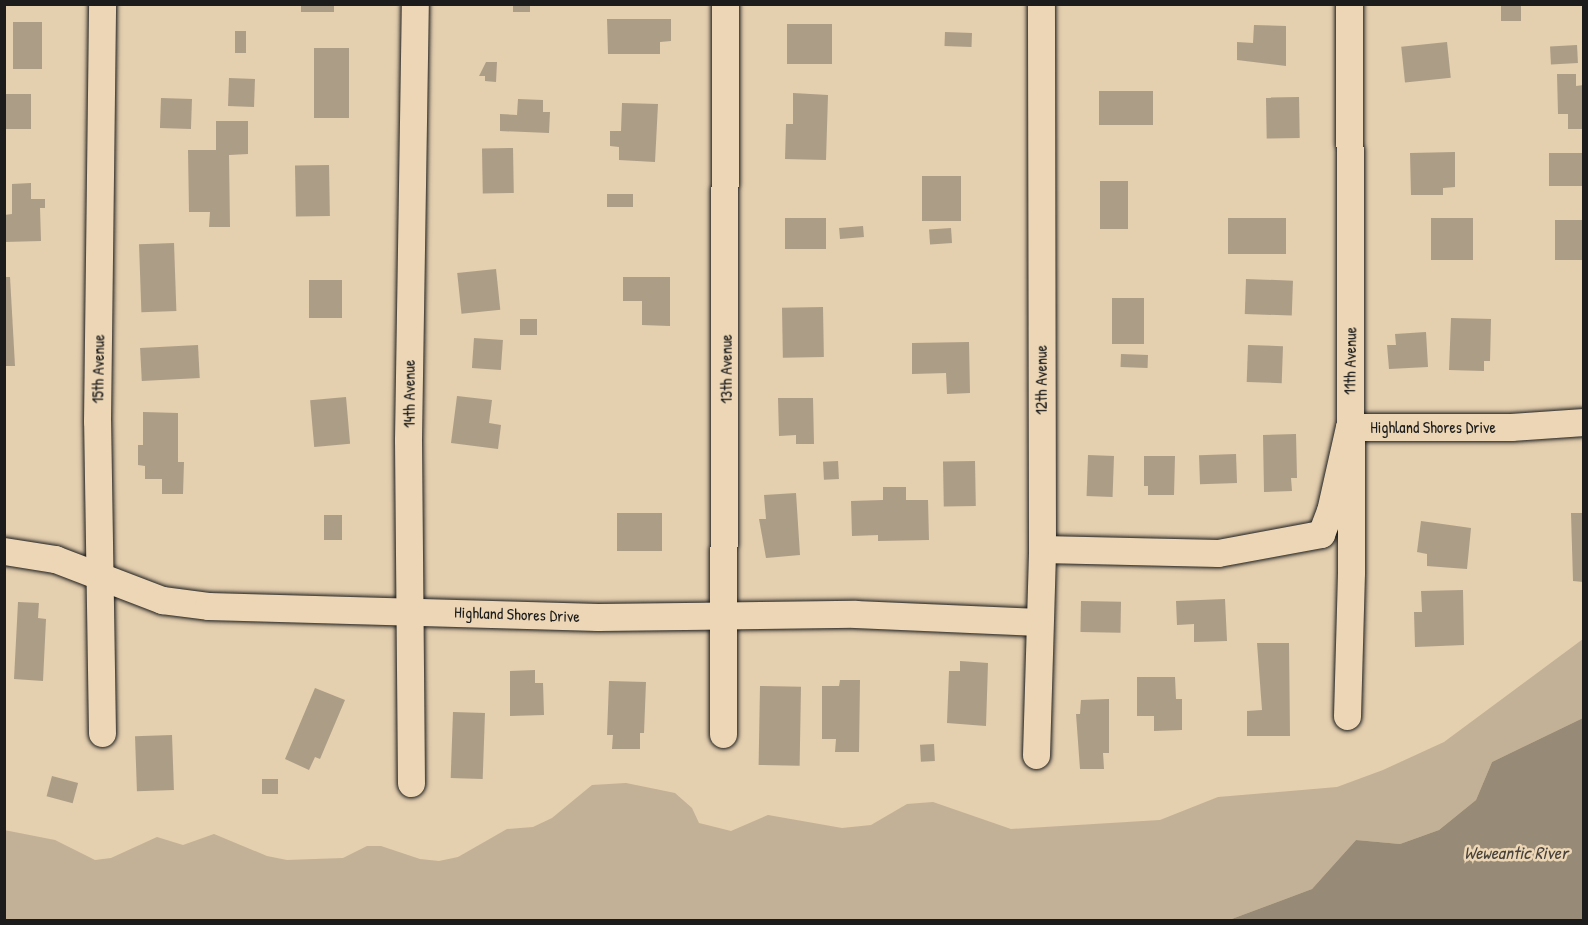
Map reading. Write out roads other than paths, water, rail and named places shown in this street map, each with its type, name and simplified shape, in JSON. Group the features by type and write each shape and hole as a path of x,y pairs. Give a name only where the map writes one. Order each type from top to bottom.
{"street":[{"name":"15th Avenue","path":"102,4 97,421 103,577 102,733"},
{"name":"14th Avenue","path":"411,783 408,440 415,4"},
{"name":"13th Avenue","path":"723,734 722,614 726,398 724,4"},
{"name":"12th Avenue","path":"1036,755 1042,549 1041,4"},
{"name":"11th Avenue","path":"1347,716 1351,657 1349,4"},
{"name":"Highland Shores Drive","path":"1042,549 1218,553 1321,534 1330,511 1349,428 1511,427 1584,422"},
{"name":"Highland Shores Drive","path":"4,551 55,560 162,600 208,606 598,617 855,614 1039,622"}],"water":[{"name":"Weweantic River","path":"1583,718 1583,920 1229,920 1312,889 1356,840 1400,844 1439,830 1476,800 1492,762"}]}
